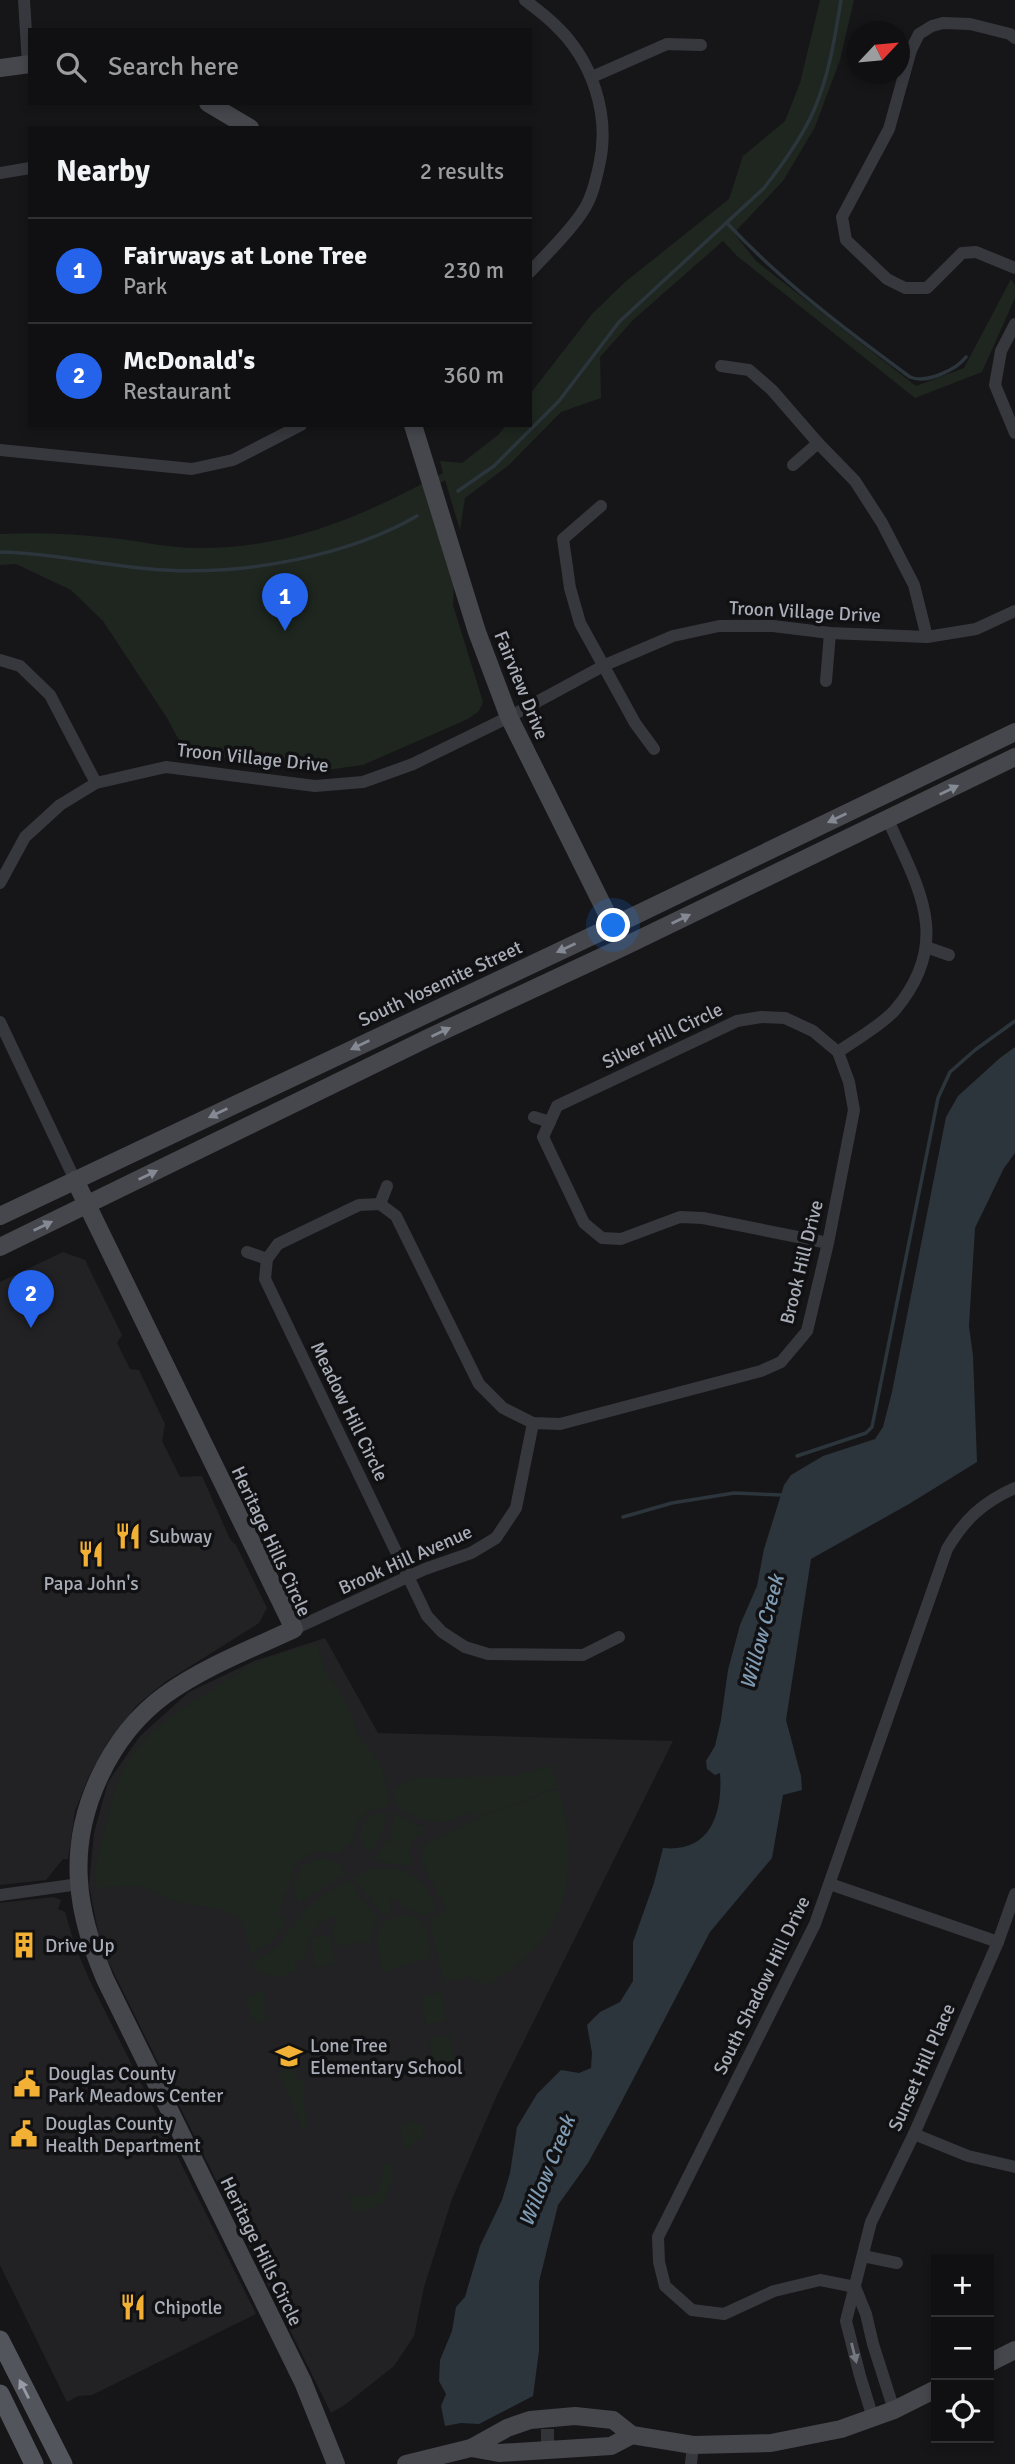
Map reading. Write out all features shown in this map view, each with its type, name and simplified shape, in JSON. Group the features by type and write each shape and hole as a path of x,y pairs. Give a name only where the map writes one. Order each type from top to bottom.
{"main road":[{"path":"0,2340 63,2464"},
{"path":"0,2394 34,2464"}],"street":[{"path":"24,0 28,51"},
{"path":"525,0 555,25 573,46 592,78 602,114 603,148 596,181 584,211 532,270"},
{"path":"1015,38 1010,33 970,24 943,23 919,34 911,50 889,129 842,217 846,240 887,279 905,288 927,288 962,253 976,252 1015,268"},
{"path":"592,78 667,44 701,45"},
{"path":"0,68 28,64"},
{"path":"211,105 247,126"},
{"path":"0,173 28,168"},
{"path":"1015,324 1001,351 995,385 1015,433"},
{"path":"721,366 749,370 772,390 855,481 882,523 914,585 927,637"},
{"path":"0,450 192,469 233,460 298,427"},
{"name":"Fairview Drive","path":"414,427 477,632 509,717 623,947"},
{"path":"793,465 818,443"},
{"path":"601,506 563,539 570,588 580,623 635,723 654,749"},
{"name":"Troon Village Drive","path":"0,883 25,837 60,805 96,783 166,767 315,786 363,782 413,764 509,717 605,665 673,636 719,626 773,626 830,633 927,637 976,629 1015,611"},
{"path":"826,681 830,633"},
{"path":"0,660 20,666 50,695 96,783"},
{"name":"South Yosemite Street","path":"0,1216 1015,732"},
{"path":"0,1247 430,1037 623,947 1015,757"},
{"path":"838,1052 894,1012 915,978 926,947 925,907 888,820 899,788"},
{"path":"926,947 949,955"},
{"name":"Silver Hill Circle","path":"550,1122 557,1105 737,1021 761,1017 785,1018 813,1031 838,1052"},
{"path":"0,1022 75,1180"},
{"name":"Brook Hill Drive","path":"533,1423 560,1424 761,1371 781,1362 807,1331 854,1110 849,1082 838,1052"},
{"path":"534,1117 550,1122 543,1137 584,1223 600,1242 621,1239 680,1217 703,1218 828,1242"},
{"name":"Heritage Hills Circle","path":"75,1180 294,1629 187,1680 163,1697 118,1744 88,1805 80,1842 79,1884 87,1931 105,1979 303,2382 336,2464"},
{"path":"380,1204 387,1186"},
{"path":"247,1252 267,1259 278,1244 359,1205 380,1204 396,1216 479,1384 503,1408 533,1423"},
{"name":"Meadow Hill Circle","path":"267,1259 265,1279 427,1616 442,1632 466,1647 488,1654 583,1655 619,1637"},
{"name":"Brook Hill Avenue","path":"294,1629 425,1569 471,1553 496,1538 516,1508 533,1423"},
{"name":"South Shadow Hill Drive","path":"855,2287 820,2280 774,2291 724,2314 692,2310 665,2286 659,2262 658,2237 815,1924 947,1549 966,1520 980,1507 1015,1488"},
{"path":"0,1895 79,1884"},
{"path":"830,1884 998,1942"},
{"name":"Sunset Hill Place","path":"873,2418 846,2321 871,2222 914,2134 998,1942 1015,1894"},
{"path":"914,2134 968,2157 1015,2167"},
{"path":"863,2256 897,2263"},
{"path":"855,2287 866,2314 894,2410"},
{"path":"994,2360 1015,2350"},
{"path":"471,2448 499,2453 545,2441 627,2438 693,2445 771,2443 841,2429 894,2410 931,2392"},
{"path":"406,2464 471,2448 507,2428 530,2420 575,2416 613,2420 627,2438"},
{"path":"545,2441 562,2417"},
{"path":"530,2420 545,2441"},
{"path":"545,2441 611,2446 627,2438"},
{"path":"691,2464 693,2445"}],"shaded area":[{"path":"820,0 854,0 840,60 815,127 783,181 734,233 756,261 916,386 964,368 1011,279 1015,285 1015,298 982,372 915,398 737,256 723,241 633,320 600,357 601,398 561,412 509,465 465,498 460,530 445,480 426,492 454,587 453,605 483,702 479,711 468,719 363,765 326,770 186,753 167,718 103,621 71,590 16,564 0,565 0,534 84,535 196,548 231,547 295,536 354,516 443,473 440,461 462,463 504,427 532,427 532,391 592,314 625,282 729,199 743,156 785,121 800,83"},
{"path":"63,1252 85,1260 122,1335 117,1343 130,1369 139,1370 165,1424 162,1441 180,1477 202,1476 230,1539 236,1545 267,1608 259,1623 165,1682 137,1705 107,1743 89,1776 75,1811 68,1859 63,1859 46,1880 0,1885 0,1282"},
{"path":"325,1638 378,1733 673,1741 497,2095 452,2199 424,2287 414,2336 394,2366 331,2413 101,1947 89,1885 94,1833 108,1782 140,1736 189,1692 254,1661"},
{"path":"313,1644 317,1646 326,1672 345,1699 359,1736 381,1766 389,1804 362,1816 353,1840 338,1854 313,1853 301,1859 291,1876 290,1889 284,1893 279,1917 286,1918 272,1940 251,1953 244,1926 236,1916 227,1911 173,1901 134,1885 97,1888 97,1859 116,1787 127,1764 148,1737 173,1715 250,1666"},
{"path":"551,1765 559,1787 474,1818 471,1812 447,1822 423,1820 399,1808 395,1801 394,1790 403,1782 416,1778 517,1776"},
{"path":"557,1789 565,1816 569,1854 567,1882 558,1915 532,1951 486,1986 468,1977 444,1982 430,1923 435,1916 445,1911 448,1914 420,1858 426,1843 482,1816"},
{"path":"395,1813 424,1828 410,1845 412,1863 409,1866 379,1862 376,1858 385,1842 390,1840"},
{"path":"376,1814 387,1814 382,1833 370,1853 362,1843 360,1832 365,1822"},
{"path":"325,1858 338,1863 346,1874 299,1903 294,1887 298,1873 309,1862"},
{"path":"380,1868 401,1870 416,1878 437,1909 425,1916 403,1909 400,1899 389,1901 391,1912 383,1915 353,1878"},
{"path":"350,1880 360,1897 378,1917 372,1930 372,1941 338,1946 332,1934 337,1917 323,1921 313,1931 307,1944 306,1959 295,1961 296,1969 293,1973 270,1975 250,1965 277,1946 306,1909 326,1893"},
{"path":"54,1897 61,1900 58,1909 65,1912 89,1979 256,2314 92,2395 78,2396 67,2402 0,2265 0,1903"},
{"path":"405,1914 413,1916 423,1924 431,1955 427,1959 383,1972 378,1941 380,1928 385,1922"},
{"path":"330,1935 335,1964 315,1967 310,1938"},
{"path":"265,1991 264,2009 268,2021 258,2023 251,2018 247,1996"},
{"path":"441,1992 446,2021 426,2024 421,1996"},
{"path":"450,2035 455,2064 435,2068 429,2039"},
{"path":"289,2066 304,2085 304,2110 308,2122 303,2130 279,2075"},
{"path":"415,2122 422,2126 424,2134 410,2148 404,2148 400,2128 405,2123"},
{"path":"391,2161 393,2178 383,2204 356,2213 346,2195 364,2196 376,2192 382,2181 384,2163"}],"water":[{"name":"Willow Creek","path":"1015,1047 1015,1153 1004,1168 975,1228 969,1326 973,1356 977,1462 811,1559 786,1720 801,1776 802,1790 783,1795 772,1858 710,1932 588,2163 558,2205 539,2282 539,2351 533,2396 479,2424 445,2426 441,2406 446,2394 439,2381 440,2360 452,2331 456,2307 465,2297 480,2246 502,2200 510,2173 517,2127 537,2094 561,2070 579,2073 591,2068 592,2053 587,2025 600,2012 620,2002 633,1981 633,1942 663,1848 679,1848 693,1844 711,1827 719,1802 720,1773 715,1775 707,1769 706,1761 715,1746 728,1670 740,1625 757,1586 764,1549 784,1485 791,1475 823,1456 875,1439 883,1427 946,1117 958,1096"}],"waterway":[{"path":"458,491 494,466 559,401 619,322 764,188 798,141 814,110 828,70 841,0"},
{"path":"727,223 792,285 910,377 932,377 955,367 966,357"},
{"path":"0,552 165,570 228,569 262,566 328,552 390,530 417,516"},
{"path":"797,1456 866,1433 872,1427 938,1098 950,1072 1015,1021"},
{"path":"623,1517 672,1503 734,1493 783,1495"}],"tunnel":[{"path":"541,2438 554,2438"}],"place":[{"name":"Fairways at Lone Tree","path":"285,631"},
{"name":"McDonald's","path":"31,1328"},
{"name":"Subway","path":"128,1536"},
{"name":"Papa John's","path":"91,1554"},
{"name":"Drive Up","path":"24,1945"},
{"name":"Lone Tree Elementary School","path":"289,2056"},
{"name":"Douglas County Park Meadows Center","path":"27,2084"},
{"name":"Douglas County Health Department","path":"24,2134"},
{"name":"Chipotle","path":"133,2307"}]}
